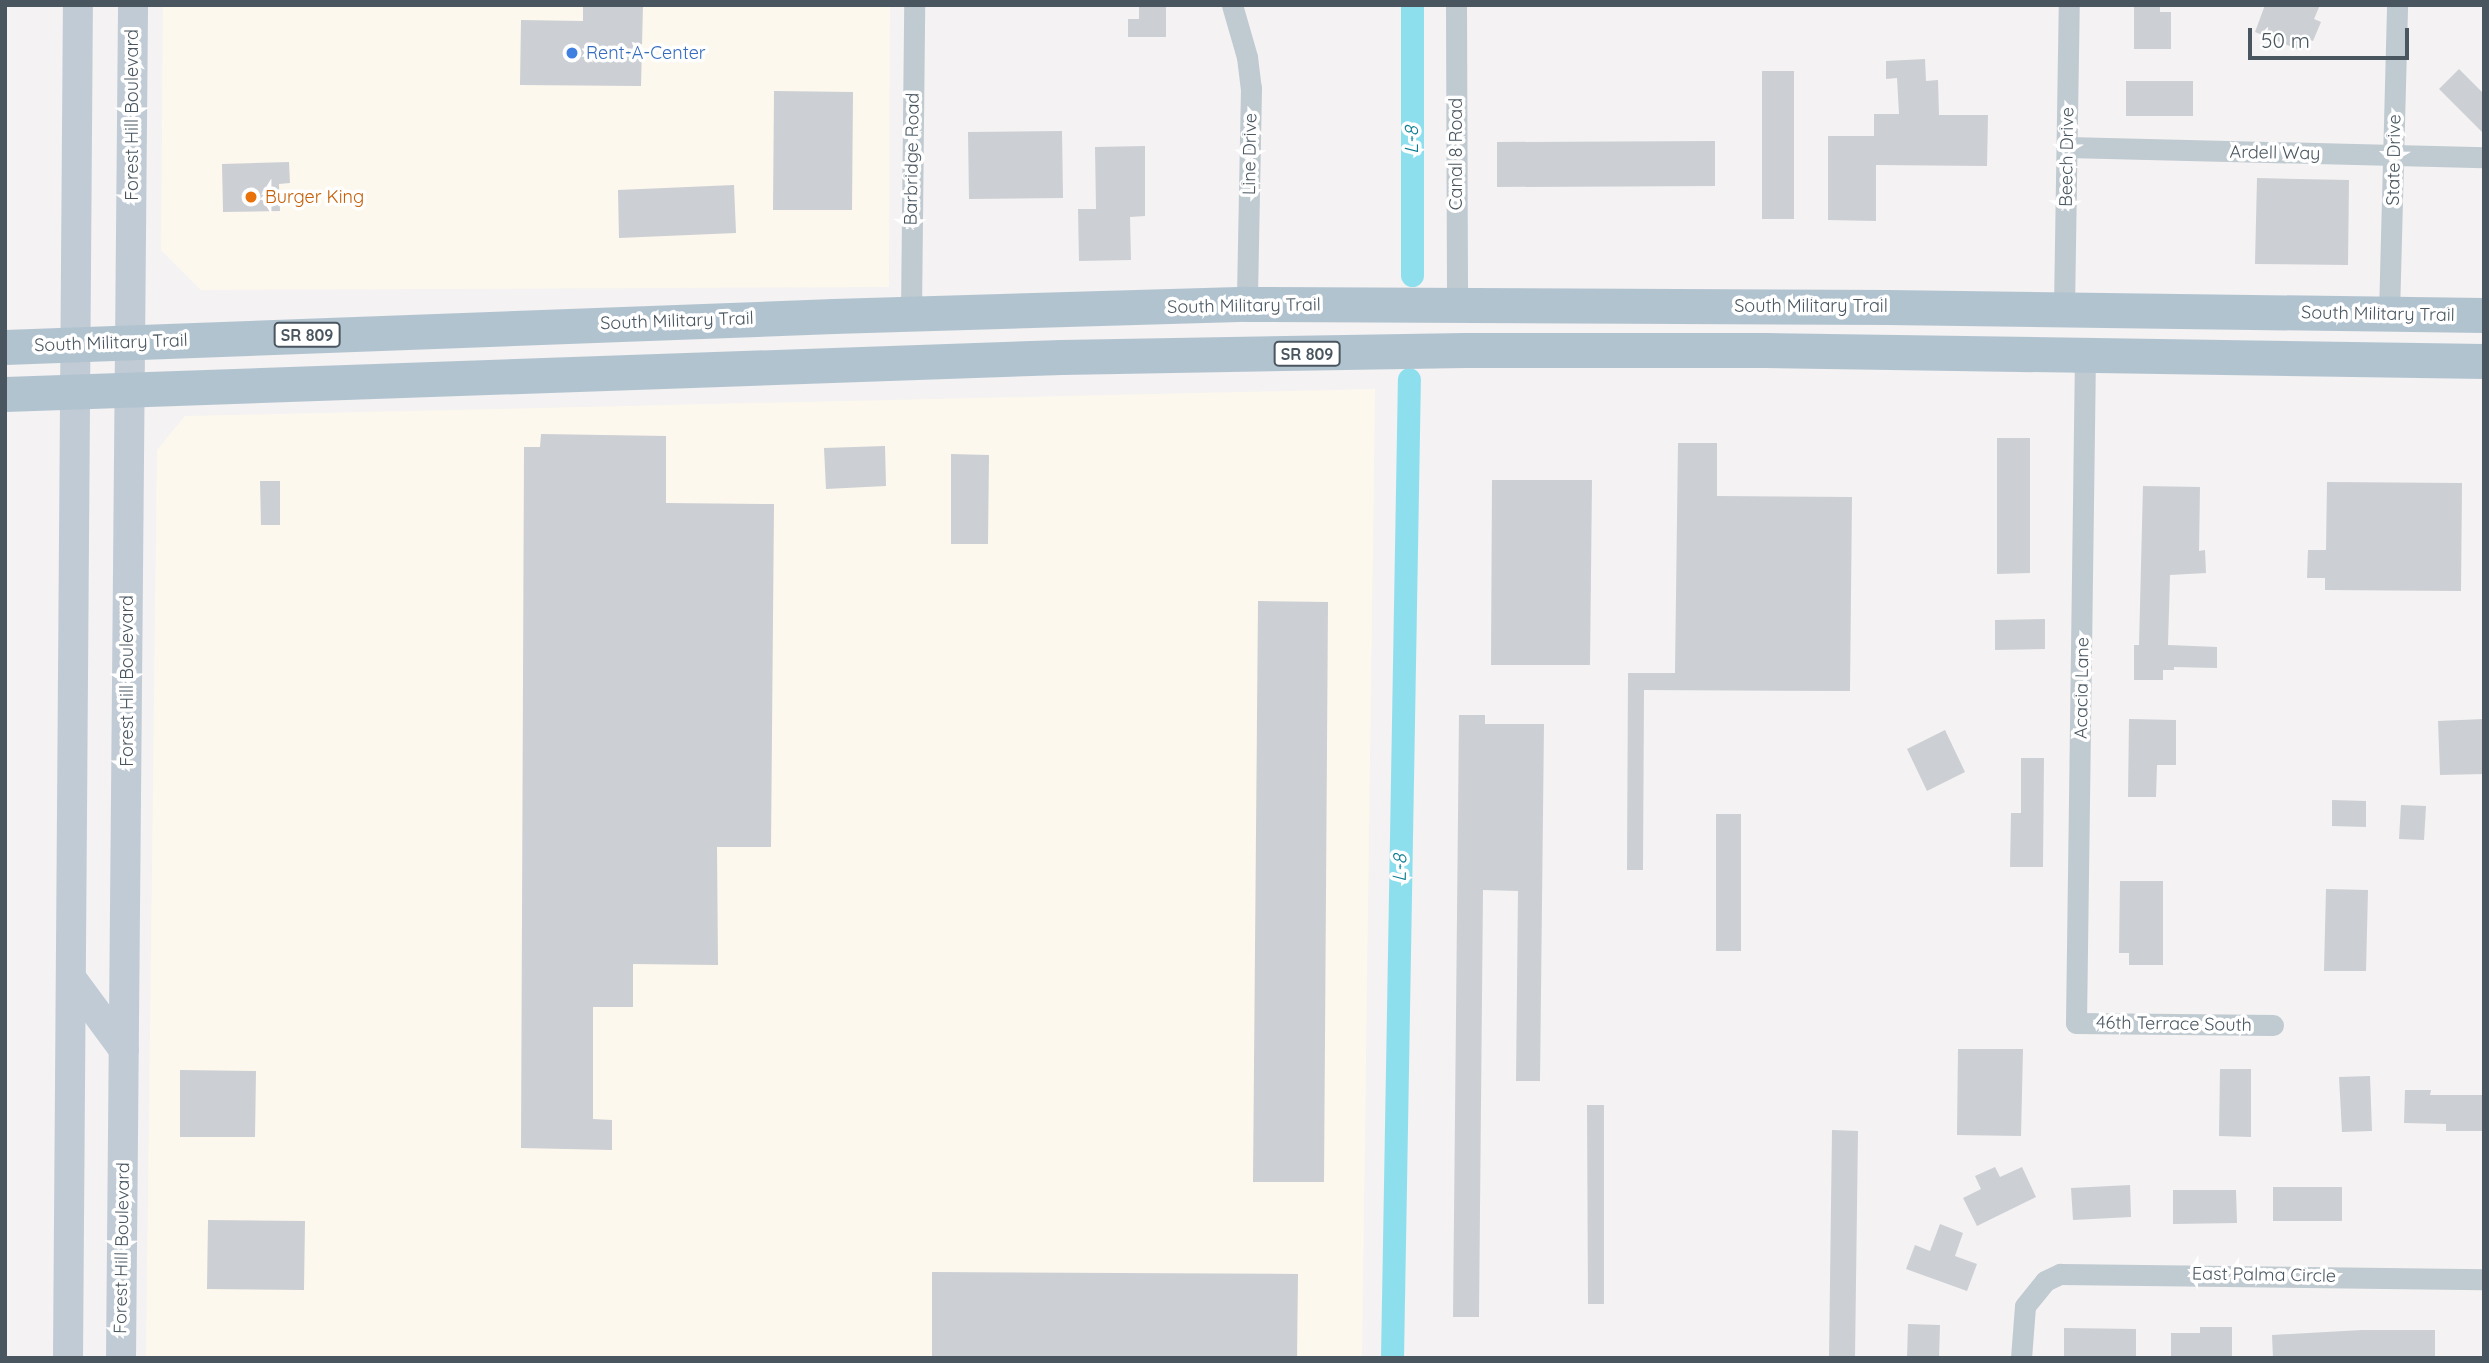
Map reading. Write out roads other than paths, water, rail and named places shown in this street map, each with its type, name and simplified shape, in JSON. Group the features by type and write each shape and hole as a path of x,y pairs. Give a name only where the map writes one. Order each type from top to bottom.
{"main road":[{"path":"68,1358 78,5"},
{"name":"Forest Hill Boulevard","path":"121,1358 133,5"},
{"name":"South Military Trail","path":"5,347 911,313 1247,304 1457,303 2484,315"},
{"path":"1061,357 1076,336 1093,331 1301,323 1335,304"},
{"path":"1765,350 1814,337 1849,334 2036,332 2053,326 2064,309"},
{"path":"715,368 768,346 993,339 1016,331 1026,311"},
{"path":"2085,354 2098,340 2125,330 2287,331 2354,314"},
{"name":"SR 809","path":"5,394 1061,357 1465,350 1765,350 2484,361"},
{"path":"71,978 124,1050"}],"street":[{"name":"Barbridge Road","path":"911,313 914,5"},
{"name":"Line Drive","path":"1232,5 1247,57 1251,88 1247,304"},
{"name":"Canal 8 Road","path":"1455,5 1457,303"},
{"name":"Beech Drive","path":"2064,309 2069,5"},
{"name":"State Drive","path":"2389,314 2397,5"},
{"name":"Ardell Way","path":"2067,148 2484,157"},
{"name":"Acacia Lane","path":"2076,1023 2085,354"},
{"name":"46th Terrace South","path":"2076,1023 2273,1025"},
{"name":"East Palma Circle","path":"2021,1358 2025,1306 2045,1281 2060,1274 2077,1271 2484,1279"}],"waterway":[{"name":"L-8","path":"1412,5 1412,275"},
{"name":"L-8","path":"1392,1358 1409,379"}],"place":[{"name":"Rent-A-Center","path":"572,53"},
{"name":"Burger King","path":"251,197"}]}
